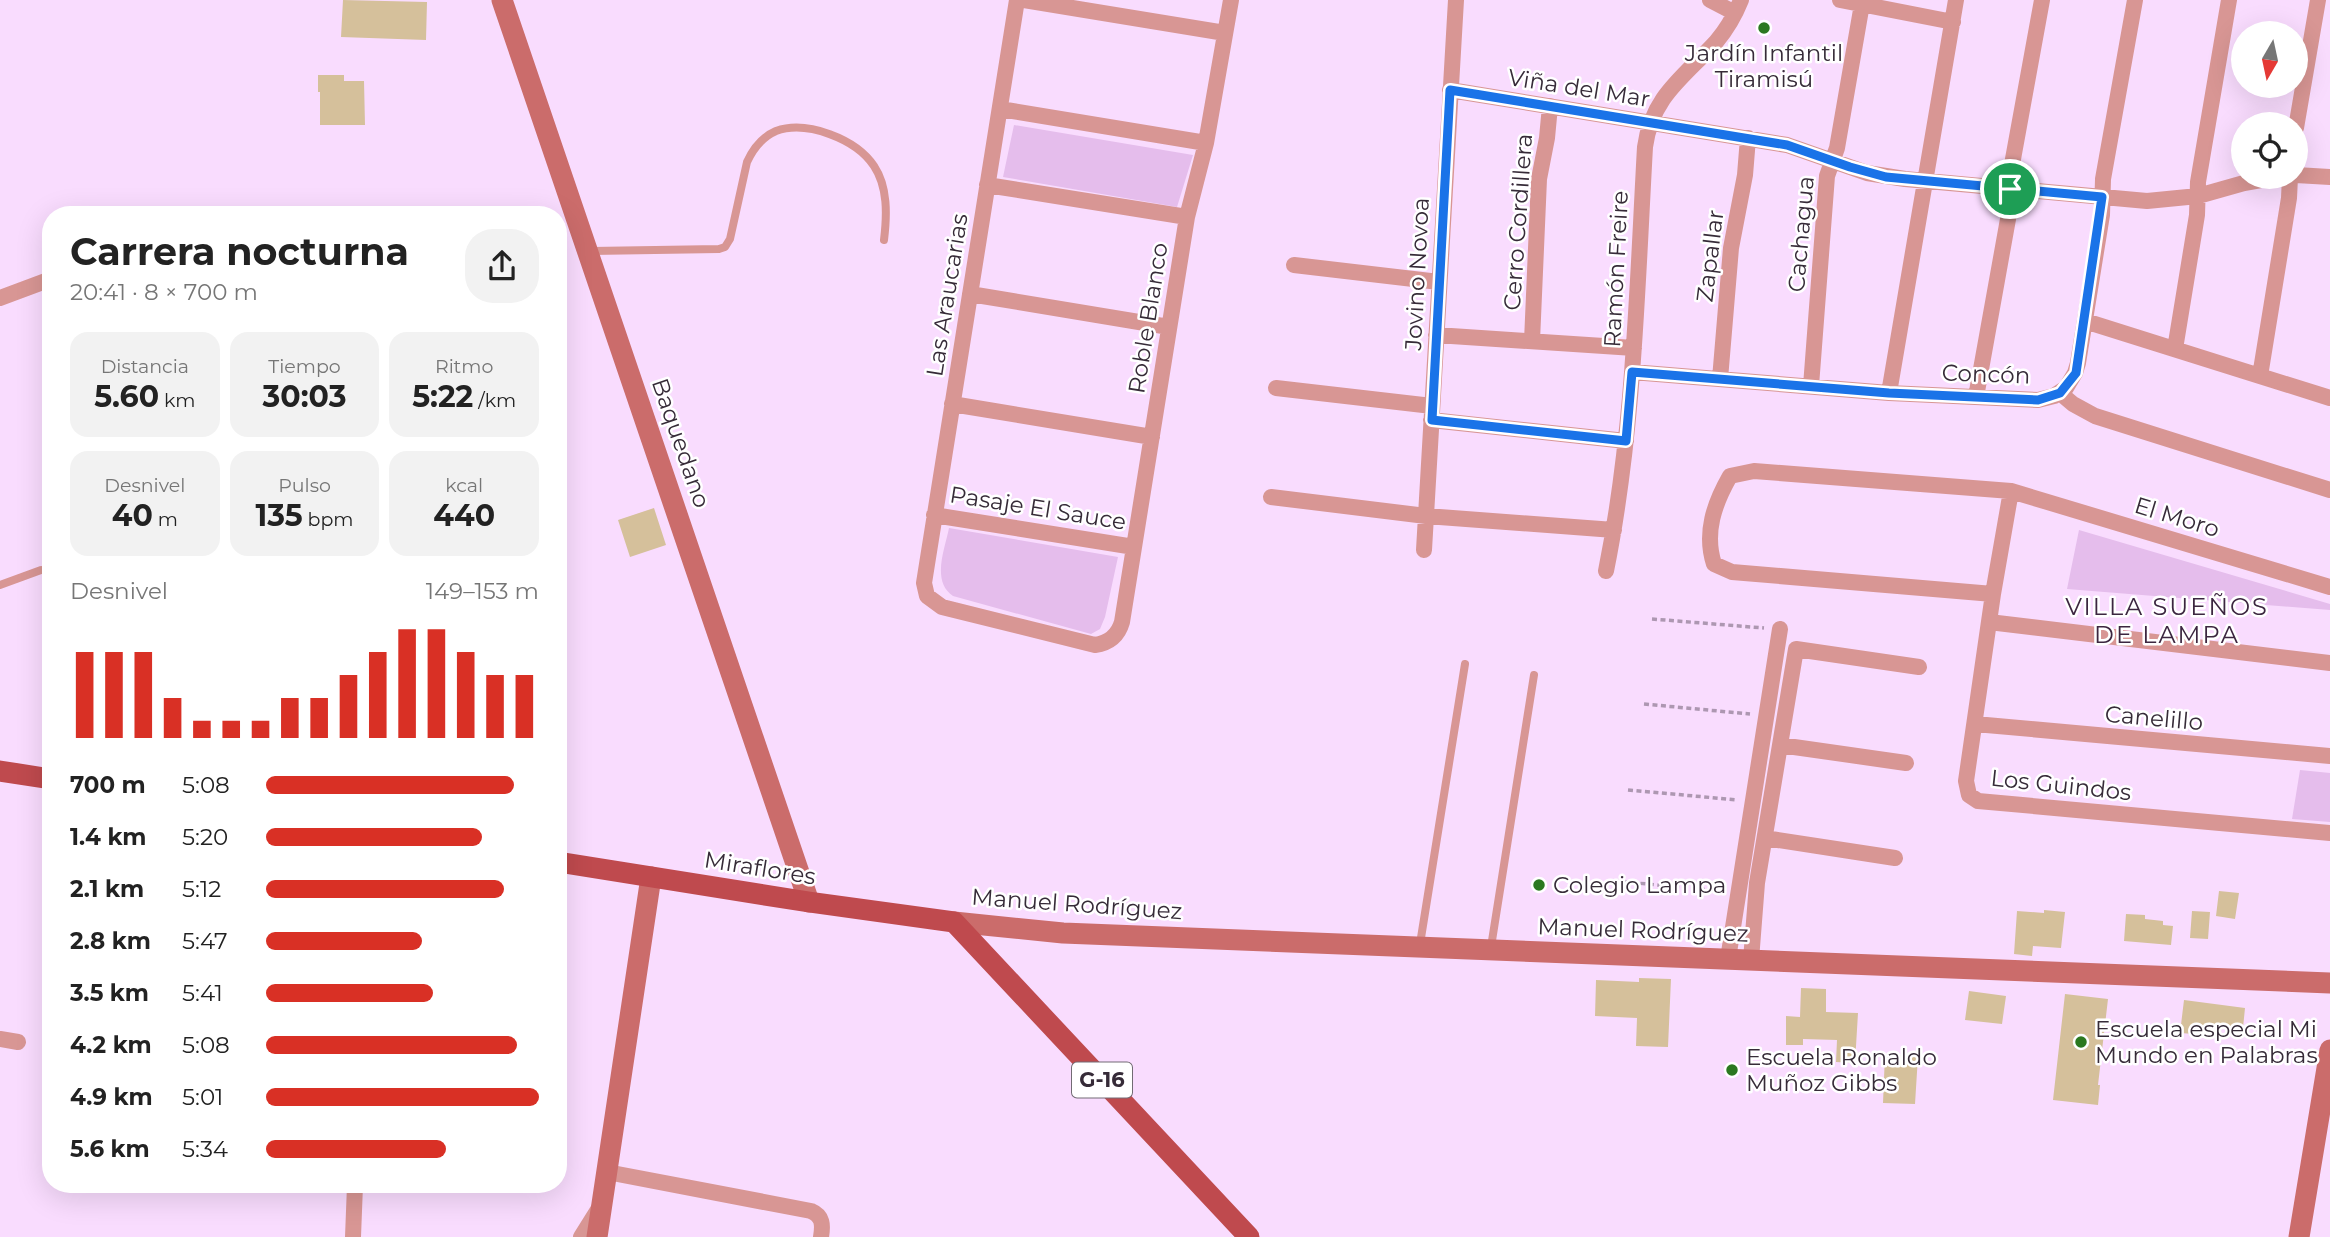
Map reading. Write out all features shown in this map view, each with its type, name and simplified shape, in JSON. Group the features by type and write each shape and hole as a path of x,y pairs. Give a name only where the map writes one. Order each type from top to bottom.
{"main road":[{"name":"Baquedano","path":"502,0 810,902"},
{"path":"0,771 42,778"},
{"name":"Miraflores","path":"567,863 954,922"},
{"path":"597,1237 651,877"},
{"name":"Manuel Rodríguez","path":"954,922 1063,933 2330,982"},
{"name":"G-16","path":"954,922 1249,1237"},
{"path":"2299,1237 2330,1050"}],"street":[{"name":"Las Araucarias","path":"1017,0 923,583 927,596 942,607 1087,644 1110,641"},
{"path":"1024,0 1225,33"},
{"name":"Roble Blanco","path":"1110,641 1120,630 1122,622 1187,217 1206,143 1231,0"},
{"name":"Jovino Novoa","path":"1424,550 1456,0"},
{"path":"1710,0 1738,7"},
{"path":"1840,0 1953,22"},
{"path":"1889,393 1956,0"},
{"path":"1976,397 2010,208 2011,170 2042,0"},
{"name":"Concón","path":"1632,372 1889,393 2038,400 2060,393 2076,373 2103,179 2135,0"},
{"path":"2175,349 2229,0"},
{"path":"2299,112 2318,0"},
{"name":"Cachagua","path":"1811,386 1827,176 1837,148 1862,4"},
{"name":"Ramón Freire","path":"1606,571 1626,441 1645,147 1650,122 1665,94 1716,41 1738,7"},
{"name":"Viña del Mar","path":"1450,90 1787,145 1867,173 1926,181 2147,201 2197,196 2231,187"},
{"name":"Cerro Cordillera","path":"1532,341 1539,179 1550,106"},
{"path":"1000,109 1206,143"},
{"name":"Zapallar","path":"1720,379 1731,248 1745,174 1748,138"},
{"path":"2308,176 2330,177"},
{"path":"988,185 1187,217"},
{"path":"2260,376 2289,189"},
{"path":"1294,265 1439,282"},
{"path":"0,298 42,282"},
{"path":"970,294 1169,327"},
{"path":"2085,321 2330,398"},
{"path":"1436,335 1634,348"},
{"path":"1276,388 1626,441"},
{"path":"2060,393 2095,416 2330,490"},
{"path":"952,404 1152,437"},
{"name":"El Moro","path":"1993,594 1732,572 1714,565 1708,545 1717,497 1730,476 1754,471 2011,491 2330,587"},
{"name":"Los Guindos","path":"2011,491 1966,781 1969,795 1978,801 2330,833"},
{"path":"1271,497 1426,516 1614,530"},
{"name":"Pasaje El Sauce","path":"934,514 1134,547"},
{"path":"1989,622 2330,663"},
{"path":"1728,959 1780,629"},
{"path":"1751,960 1757,883 1796,649 1919,667"},
{"name":"Canelillo","path":"1975,724 2330,757"},
{"path":"1780,745 1906,763"},
{"path":"1765,838 1895,858"},
{"path":"0,1040 18,1042"},
{"path":"607,1172 811,1211 819,1216 822,1222 821,1237"},
{"path":"353,1237 355,1193"},
{"path":"581,1237 593,1214 603,1203"}],"lane":[{"path":"588,251 725,247 730,239 747,162 752,152 766,137 776,132 799,128 850,144 874,165 885,198 884,240"},
{"path":"0,585 41,570"},
{"path":"1420,947 1465,664"},
{"path":"1491,950 1534,675"}],"path":[{"path":"1652,619 1780,629"},
{"path":"1644,704 1766,716"},
{"path":"1628,790 1752,801"},
{"path":"1615,881 1738,892"}],"shaded area":[{"path":"1014,125 1193,155 1177,207 1003,177"},
{"path":"949,528 1118,557 1100,629 1091,634 953,596 946,590 941,573"},
{"path":"2079,530 2330,604 2330,610 2067,589"},
{"path":"2300,770 2330,773 2330,822 2292,819"}],"building":[{"path":"343,0 427,2 426,40 341,37"},
{"path":"318,75 344,75 344,81 364,81 365,125 320,125"},
{"path":"654,508 666,545 630,557 618,520"},
{"path":"2219,891 2239,893 2235,919 2216,916"},
{"path":"2044,910 2065,912 2061,948 2033,946 2032,956 2014,954 2017,911 2044,913"},
{"path":"2192,911 2210,912 2208,939 2190,938"},
{"path":"2126,914 2145,915 2145,919 2163,921 2163,925 2173,926 2171,945 2124,941"},
{"path":"1639,978 1671,979 1668,1047 1636,1046 1637,1018 1595,1016 1596,980 1639,982"},
{"path":"1801,988 1826,989 1826,1012 1858,1013 1855,1063 1836,1062 1837,1040 1803,1039 1803,1045 1786,1045 1786,1016 1800,1017"},
{"path":"1969,991 2006,996 2002,1024 1965,1020"},
{"name":"Escuela especial Mi Mundo en Palabras","path":"2065,994 2108,999 2098,1105 2053,1100"},
{"path":"2184,1000 2245,1008 2243,1028 2209,1024 2208,1035 2180,1033"},
{"path":"1885,1054 1918,1056 1915,1104 1883,1103"}],"place":[{"name":"Jardín Infantil Tiramisú","path":"1764,28"},
{"name":"Colegio Lampa","path":"1539,885"},
{"name":"Escuela especial Mi Mundo en Palabras","path":"2081,1042"},
{"name":"Escuela Ronaldo Muñoz Gibbs","path":"1732,1070"}],"district":[{"name":"VILLA SUEÑOS DE LAMPA","path":"2167,621"}],"route":[{"path":"1450,90 1787,145 1886,177 2010,189 2102,197 2102,215 2076,373 2066,387 2054,396 2038,400 1889,393 1632,372 1626,441 1432,420 1450,90"}]}
